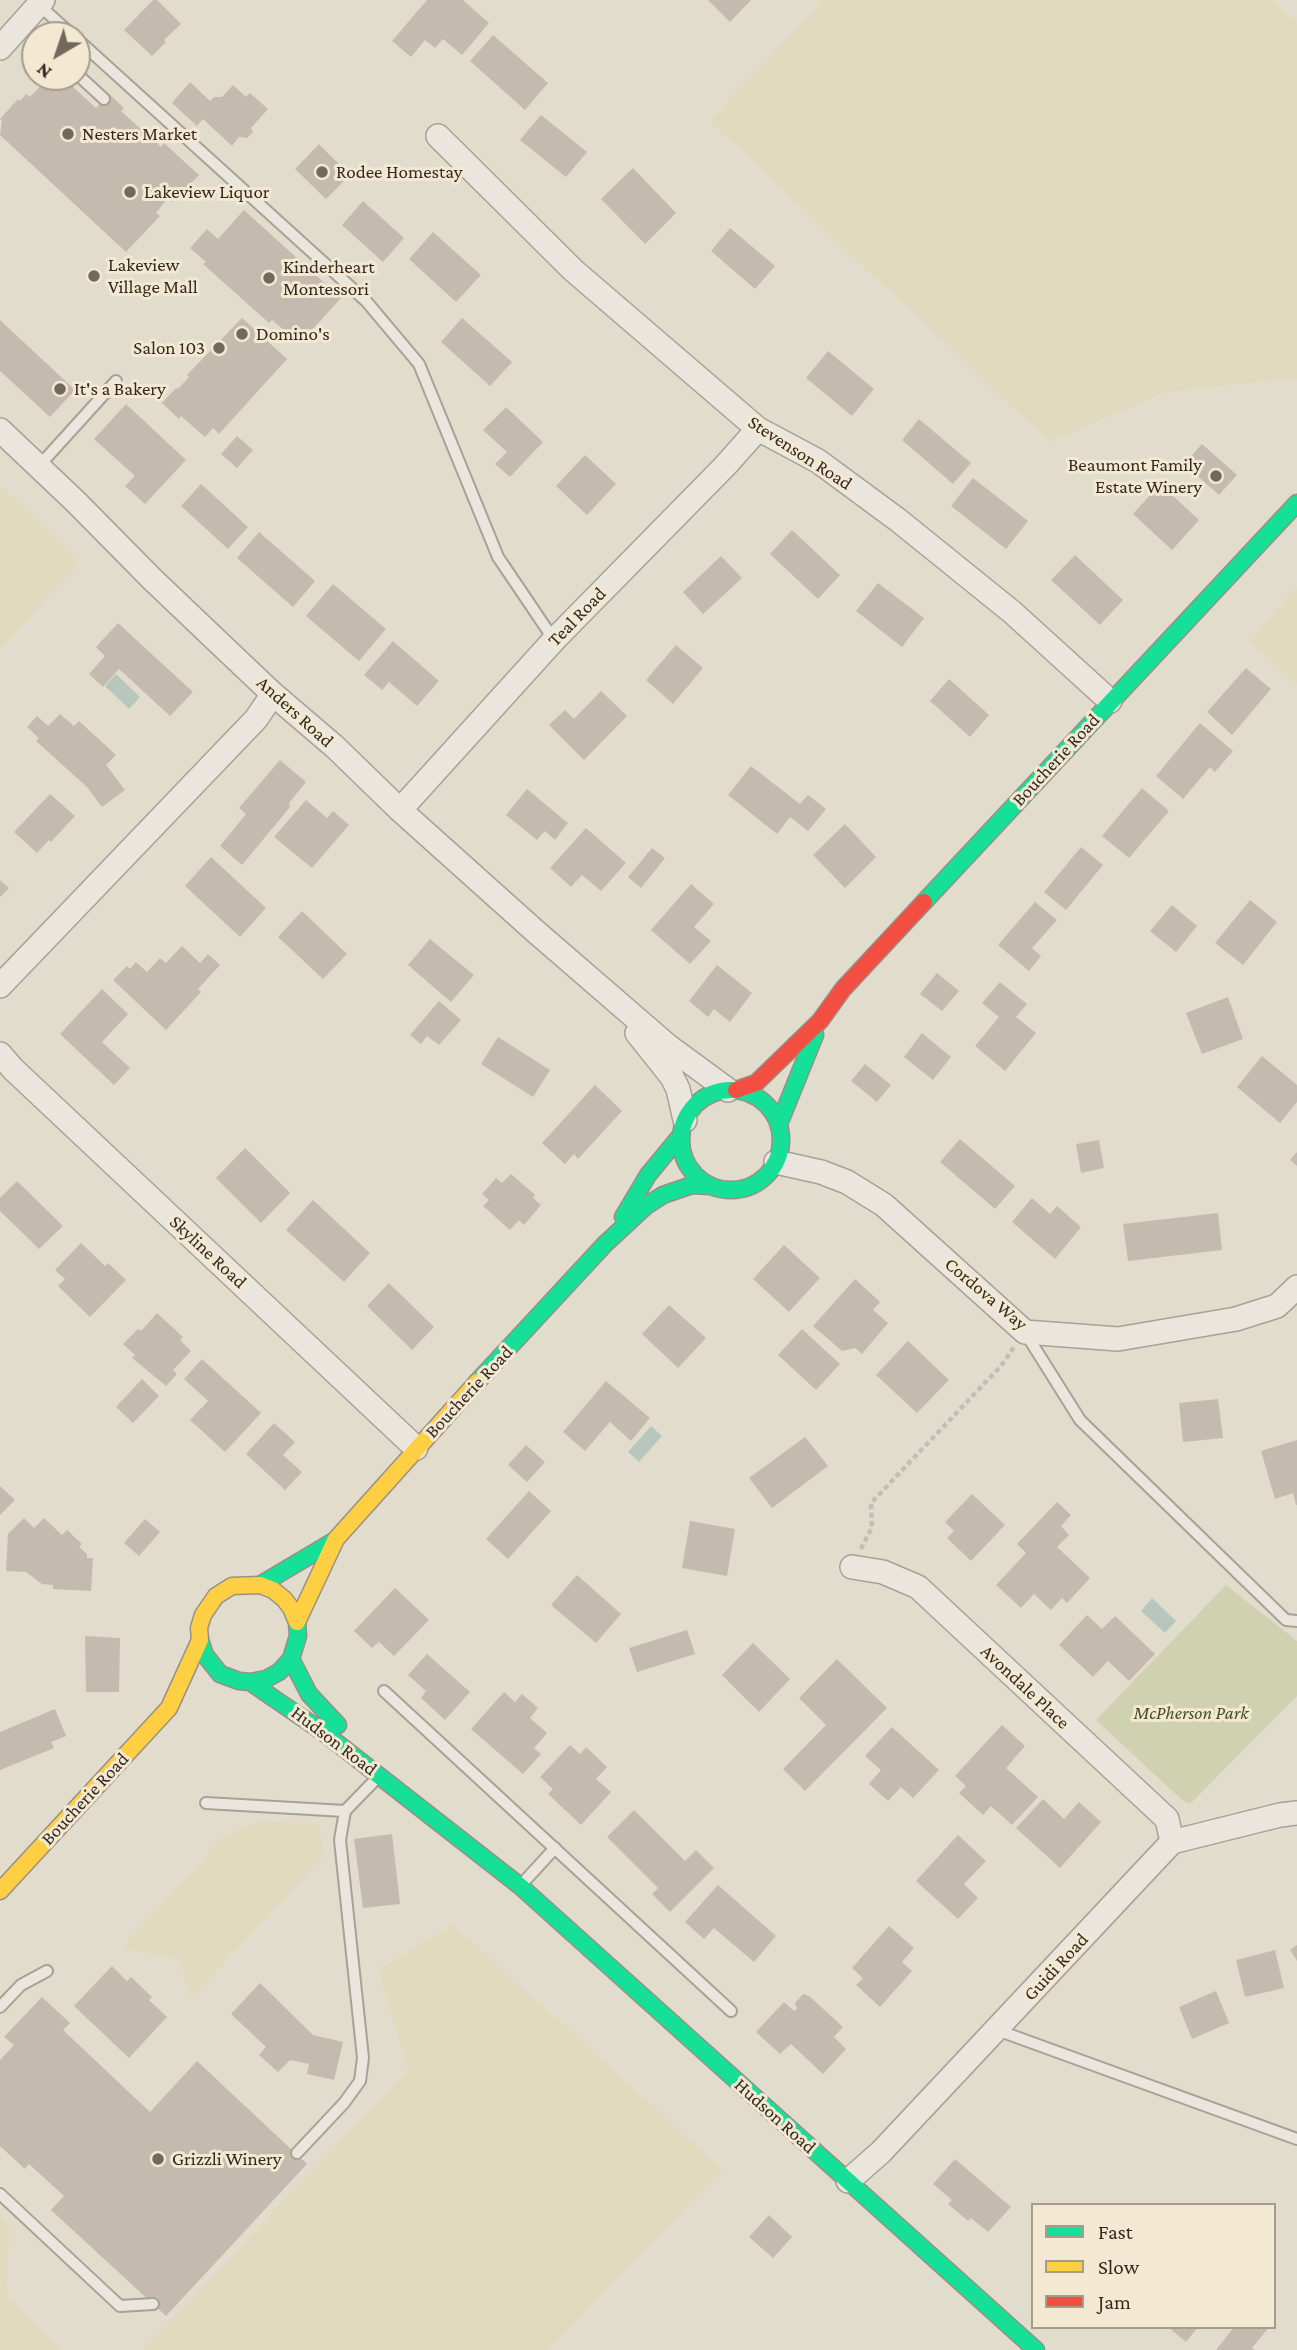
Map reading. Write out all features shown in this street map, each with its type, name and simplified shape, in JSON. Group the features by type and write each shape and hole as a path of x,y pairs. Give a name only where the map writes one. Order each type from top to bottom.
{"main road":[{"name":"Boucherie Road","path":"732,1090 756,1083 820,1021 843,989 1297,503"},
{"name":"Boucherie Road","path":"779,1124 820,1021"},
{"path":"732,1090 758,1098 774,1114 779,1124 781,1143 776,1162 760,1182 748,1188 723,1190 710,1186 697,1177 687,1165 682,1150 683,1127 692,1108 714,1093 732,1090"},
{"name":"Boucherie Road","path":"605,1244 648,1175 683,1127"},
{"name":"Boucherie Road","path":"291,1659 298,1636 297,1622 334,1541 416,1448 605,1244 646,1206 663,1195 692,1185 710,1186"},
{"name":"Boucherie Road","path":"0,1891 169,1708 200,1640 199,1628 203,1615 216,1596 232,1586 260,1585 334,1541"},
{"path":"260,1585 273,1590 284,1599 297,1622"},
{"path":"200,1640 211,1665 229,1679 250,1682 266,1679 279,1672 291,1659"},
{"name":"Hudson Road","path":"291,1659 309,1694 332,1720 1035,2350"},
{"path":"210,1689 229,1679"},
{"name":"Hudson Road","path":"250,1682 293,1710 379,1775 517,1884"},
{"name":"Boucherie Road","path":"169,1708 193,1696"}],"street":[{"path":"0,48 26,26 41,2"},
{"name":"Stevenson Road","path":"438,136 573,270 758,429 818,461 898,520 1012,612 1110,701"},
{"name":"Teal Road","path":"400,810 554,640 758,429"},
{"name":"Anders Road","path":"0,430 273,694 335,747 400,810 668,1046 732,1090"},
{"path":"0,986 256,719 273,694"},
{"name":"Anders Road","path":"598,984 672,1077 678,1089 683,1127"},
{"name":"Skyline Road","path":"0,1054 416,1448"},
{"name":"Cordova Way","path":"776,1162 821,1172 847,1182 884,1205 1025,1332 1118,1339 1131,1337 1236,1319 1277,1306 1297,1287"},
{"name":"Avondale Place","path":"852,1567 883,1572 918,1587 1167,1819 1172,1842"},
{"path":"1172,1842 1297,1813"},
{"name":"Guidi Road","path":"848,2181 881,2152 1172,1842"}],"lane":[{"path":"41,2 59,21"},
{"path":"91,52 366,300 419,363 498,557 554,640"},
{"path":"91,87 104,99"},
{"path":"39,466 116,381"},
{"path":"1025,1332 1080,1420 1286,1620 1297,1621"},
{"path":"384,1691 731,2011"},
{"path":"297,2154 344,2103 360,2081 363,2057 340,1840 345,1811 379,1775"},
{"path":"206,1803 345,1811"},
{"path":"517,1884 555,1848"},
{"path":"0,2007 21,1985 47,1971"},
{"path":"997,2030 1297,2139"},
{"path":"0,2194 120,2306 153,2304"}],"path":[{"path":"852,1567 873,1527 871,1503 1001,1366 1025,1332"}],"shaded area":[{"path":"822,0 1272,0 1297,23 1297,378 1166,392 1050,442 710,121"},
{"path":"0,486 80,563 0,650"},
{"path":"1297,587 1297,684 1250,641"},
{"path":"116,674 140,697 129,709 105,686"},
{"path":"651,1426 662,1436 639,1462 628,1452"},
{"path":"1152,1598 1176,1621 1165,1633 1141,1611"},
{"path":"261,1821 319,1824 325,1856 191,1997 178,1959 122,1948 224,1836"},
{"path":"453,1925 723,2170 548,2350 143,2350 408,2070 378,1969"},
{"path":"0,2217 9,2226 7,2297 63,2350 0,2350"}],"green space":[{"name":"McPherson Park","path":"1226,1585 1297,1641 1297,1696 1190,1804 1183,1801 1096,1720"}],"building":[{"path":"153,0 157,0 181,24 152,56 124,30"},
{"path":"427,0 463,0 489,23 462,55 443,39 435,48 425,40 411,57 392,41"},
{"path":"708,0 751,0 730,22"},
{"path":"493,35 548,83 525,110 470,61"},
{"path":"190,82 210,101 214,97 222,97 233,85 246,97 250,93 268,109 251,128 253,132 247,138 239,137 232,146 203,119 197,126 172,103"},
{"path":"36,91 77,91 96,108 109,94 124,108 121,111 153,140 157,135 161,139 158,144 161,147 164,143 199,175 173,202 168,198 156,213 160,216 126,252 0,135 0,119 18,99 20,101 26,94 30,97"},
{"path":"541,115 587,152 566,177 520,140"},
{"name":"Rodee Homestay","path":"319,144 350,175 326,199 295,169"},
{"path":"633,168 676,213 645,244 601,199"},
{"path":"363,201 404,238 383,262 342,225"},
{"path":"244,210 341,298 311,331 308,328 297,341 272,320 269,323 203,264 206,262 190,248 207,229 218,239"},
{"path":"730,228 775,266 755,289 711,251"},
{"path":"433,232 481,275 456,302 409,259"},
{"path":"242,318 287,359 219,434 213,428 205,437 162,403"},
{"path":"462,318 512,362 490,386 441,342"},
{"path":"0,320 75,390 50,417 0,371"},
{"path":"828,351 874,389 852,416 806,378"},
{"path":"126,404 186,460 145,504 125,486 135,476 94,439"},
{"path":"506,407 543,442 510,477 495,464 507,452 483,430"},
{"path":"919,419 971,463 953,484 902,440"},
{"path":"237,436 253,450 237,468 221,454"},
{"path":"1202,444 1237,475 1219,495 1184,464"},
{"path":"585,455 616,484 587,515 556,486"},
{"path":"973,478 1028,521 1006,549 951,506"},
{"path":"201,484 248,527 228,549 181,506"},
{"path":"1160,484 1199,520 1172,550 1133,514"},
{"path":"792,530 840,575 818,599 770,554"},
{"path":"259,532 315,581 293,607 237,558"},
{"path":"1075,555 1123,600 1100,625 1051,580"},
{"path":"721,556 742,578 703,614 683,592"},
{"path":"878,583 924,618 902,647 856,611"},
{"path":"333,584 386,629 359,661 306,616"},
{"path":"118,623 193,692 170,716 119,669 103,687 89,674 105,656 96,647"},
{"path":"393,641 439,681 417,706 389,682 382,690 364,675"},
{"path":"676,645 703,668 673,704 646,680"},
{"path":"1246,668 1271,689 1232,735 1207,712"},
{"path":"949,679 989,715 970,737 930,701"},
{"path":"601,691 627,716 584,760 549,725 565,710 574,719"},
{"path":"60,714 74,726 79,721 116,755 106,765 125,790 102,807 87,787 36,741 39,738 27,727 37,716 48,726"},
{"path":"1200,723 1233,751 1215,772 1210,767 1183,799 1156,776"},
{"path":"280,760 306,782 289,803 290,807 242,865 220,846 246,814 239,808"},
{"path":"751,766 800,804 808,795 826,809 808,831 790,817 777,834 728,795"},
{"path":"1142,788 1169,811 1129,858 1102,836"},
{"path":"527,789 568,823 555,840 545,831 537,840 506,815"},
{"path":"50,794 75,816 37,853 14,832"},
{"path":"306,800 327,818 333,811 349,825 312,868 274,837"},
{"path":"845,824 876,857 845,888 813,855"},
{"path":"586,828 626,863 601,891 582,875 571,887 550,868"},
{"path":"1081,847 1103,865 1066,910 1044,892"},
{"path":"652,848 665,858 641,888 628,877"},
{"path":"211,857 266,908 240,937 185,886"},
{"path":"0,880 9,888 0,897"},
{"path":"691,884 714,904 694,927 711,941 690,964 651,930"},
{"path":"1250,900 1277,922 1243,965 1215,943"},
{"path":"1035,902 1057,920 1032,948 1041,956 1029,971 998,945"},
{"path":"1172,905 1197,926 1176,952 1150,931"},
{"path":"302,911 347,954 323,979 278,937"},
{"path":"430,939 474,975 451,1002 408,965"},
{"path":"182,946 200,963 208,954 220,965 198,989 201,992 166,1030 113,980 127,966 130,969 136,962 147,972 160,958 166,963"},
{"path":"717,965 752,993 730,1022 714,1009 708,1017 689,1001"},
{"path":"937,973 959,991 942,1011 920,994"},
{"path":"1000,982 1027,1004 1016,1017 1036,1033 1005,1071 975,1046 999,1017 982,1003"},
{"path":"102,989 128,1014 102,1042 130,1068 114,1085 60,1034"},
{"path":"1228,997 1243,1039 1202,1054 1186,1013"},
{"path":"439,1001 461,1020 439,1045 427,1036 421,1044 410,1035"},
{"path":"922,1033 951,1057 933,1080 904,1057"},
{"path":"498,1037 550,1070 533,1097 481,1064"},
{"path":"1262,1056 1297,1085 1297,1102 1280,1123 1237,1087"},
{"path":"865,1064 891,1085 877,1102 851,1081"},
{"path":"595,1085 622,1111 578,1159 574,1154 565,1164 542,1143"},
{"path":"960,1139 1015,1186 995,1209 940,1162"},
{"path":"1099,1140 1104,1168 1081,1173 1076,1144"},
{"path":"245,1148 290,1193 261,1223 216,1178"},
{"path":"1297,1152 1297,1166 1290,1160"},
{"path":"511,1174 535,1195 533,1198 541,1205 524,1225 519,1220 510,1230 483,1206 489,1200 482,1194 496,1178 502,1183"},
{"path":"17,1181 63,1226 39,1249 0,1211 0,1198"},
{"path":"1032,1198 1050,1214 1057,1206 1081,1227 1055,1259 1012,1222"},
{"path":"313,1200 370,1253 344,1282 286,1230"},
{"path":"1218,1213 1222,1250 1128,1261 1123,1224"},
{"path":"81,1243 105,1266 108,1263 126,1280 90,1317 58,1286 65,1279 55,1270"},
{"path":"784,1245 820,1278 789,1312 753,1279"},
{"path":"855,1279 880,1302 873,1310 888,1323 862,1354 855,1348 842,1351 813,1326"},
{"path":"389,1283 434,1327 412,1350 367,1306"},
{"path":"669,1305 706,1338 678,1368 642,1334"},
{"path":"157,1313 183,1337 180,1340 191,1351 173,1370 177,1374 166,1386 132,1358 135,1355 123,1344 138,1329 141,1331"},
{"path":"802,1329 840,1364 816,1390 778,1355"},
{"path":"908,1341 949,1380 917,1413 876,1375"},
{"path":"202,1359 261,1413 225,1452 190,1420 208,1401 184,1379"},
{"path":"142,1379 159,1396 133,1423 116,1407"},
{"path":"606,1381 650,1418 631,1441 610,1422 585,1451 563,1432"},
{"path":"1218,1399 1223,1438 1183,1442 1179,1403"},
{"path":"274,1423 295,1442 283,1455 302,1472 285,1490 246,1454"},
{"path":"805,1437 828,1466 772,1508 749,1478"},
{"path":"1297,1440 1296,1505 1293,1493 1275,1499 1261,1451"},
{"path":"526,1445 545,1462 527,1482 508,1465"},
{"path":"0,1486 15,1500 0,1515"},
{"path":"529,1491 551,1511 508,1559 486,1539"},
{"path":"972,1494 1005,1525 971,1561 947,1538 954,1531 945,1522"},
{"path":"1057,1502 1071,1515 1061,1526 1069,1535 1057,1547 1090,1578 1067,1603 1062,1598 1051,1610 1034,1594 1021,1608 996,1585 1026,1553 1017,1544"},
{"path":"24,1518 34,1528 44,1518 62,1535 67,1530 82,1544 79,1547 87,1554 87,1558 93,1558 91,1591 53,1589 53,1585 42,1584 26,1572 6,1571 8,1534"},
{"path":"145,1519 160,1532 139,1556 124,1543"},
{"path":"690,1521 735,1529 727,1576 682,1568"},
{"path":"577,1575 621,1614 596,1643 551,1605"},
{"path":"395,1588 429,1620 394,1656 379,1642 372,1648 354,1631"},
{"path":"1087,1615 1102,1629 1115,1616 1155,1654 1129,1681 1108,1661 1093,1677 1059,1645"},
{"path":"687,1630 695,1654 637,1672 629,1648"},
{"path":"85,1636 120,1638 119,1692 86,1692"},
{"path":"753,1643 790,1679 759,1712 722,1675"},
{"path":"427,1654 470,1692 445,1720 421,1698 426,1691 408,1675"},
{"path":"837,1659 887,1708 805,1791 783,1769 826,1725 799,1698"},
{"path":"504,1692 515,1702 522,1694 538,1708 530,1718 547,1733 534,1748 541,1754 523,1774 471,1729"},
{"path":"55,1709 66,1736 51,1742 54,1748 0,1770 0,1732"},
{"path":"1002,1725 1025,1746 1006,1768 1038,1797 1012,1825 991,1806 983,1815 959,1793 966,1786 955,1776"},
{"path":"892,1727 939,1770 913,1798 901,1787 888,1801 869,1784 881,1770 865,1756"},
{"path":"570,1745 580,1754 586,1747 607,1767 596,1779 611,1792 581,1825 548,1794 553,1789 540,1777"},
{"path":"1043,1799 1064,1819 1079,1802 1101,1822 1060,1868 1016,1828"},
{"path":"634,1810 685,1861 696,1850 714,1868 670,1912 652,1894 658,1888 607,1837"},
{"path":"392,1834 400,1904 363,1908 354,1839"},
{"path":"958,1835 986,1861 964,1884 978,1898 958,1919 916,1881"},
{"path":"718,1885 776,1936 754,1962 714,1928 704,1939 685,1922"},
{"path":"889,1926 914,1948 902,1962 912,1971 880,2007 856,1985 863,1978 852,1968"},
{"path":"1297,1945 1297,1961 1290,1950"},
{"path":"1275,1950 1284,1988 1245,1997 1236,1960"},
{"path":"112,1966 127,1981 131,1977 152,1997 149,2000 167,2017 129,2058 74,2006"},
{"path":"260,1983 313,2035 343,2042 334,2080 307,2074 309,2064 290,2060 278,2072 259,2055 266,2047 231,2014"},
{"path":"1216,1991 1229,2023 1192,2039 1179,2007"},
{"path":"803,1994 809,1996 843,2027 834,2037 846,2049 823,2074 791,2044 780,2054 756,2032 784,2002 794,2011 797,2009 795,2003"},
{"name":"Grizzli Winery","path":"42,1997 70,2023 63,2030 150,2112 197,2061 307,2164 166,2316 51,2210 64,2196 29,2164 25,2169 0,2146 0,2060 14,2045 4,2037"},
{"path":"955,2159 1011,2207 988,2232 971,2218 968,2221 948,2204 952,2200 933,2184"},
{"path":"769,2215 792,2237 773,2258 749,2237"},
{"path":"1170,2329 1196,2329 1186,2342"},
{"path":"1232,2329 1267,2329 1252,2348 1255,2350 1216,2350"}],"traffic: fast":[{"path":"924,902 1297,503"},
{"path":"779,1124 815,1035"},
{"path":"731,1090 759,1098 773,1112 781,1140 773,1168 759,1182 731,1190 703,1182 689,1168 681,1140 689,1112 703,1098 731,1090"},
{"path":"623,1217 648,1175 681,1135"},
{"path":"477,1382 605,1244 646,1206 663,1195 692,1185 710,1186"},
{"path":"260,1585 334,1541"},
{"path":"200,1640 205,1655 220,1674 250,1682 266,1679 279,1672 291,1659 298,1636 297,1622"},
{"path":"291,1659 309,1694 338,1725"},
{"path":"250,1682 323,1732 520,1886 1036,2350"}],"traffic: slow":[{"path":"297,1622 336,1539 477,1382"},
{"path":"0,1891 169,1708 200,1640 199,1628 203,1615 216,1596 232,1586 260,1585 273,1590 284,1599 297,1622"}],"traffic: jam":[{"path":"736,1090 756,1083 820,1021 843,989 924,902"}],"place":[{"name":"Nesters Market","path":"68,134"},
{"name":"Rodee Homestay","path":"322,172"},
{"name":"Lakeview Liquor","path":"130,192"},
{"name":"Lakeview Village Mall","path":"94,276"},
{"name":"Kinderheart Montessori","path":"269,278"},
{"name":"Domino's","path":"242,334"},
{"name":"Salon 103","path":"219,348"},
{"name":"It's a Bakery","path":"60,389"},
{"name":"Beaumont Family Estate Winery","path":"1216,476"},
{"name":"Grizzli Winery","path":"158,2159"}]}
